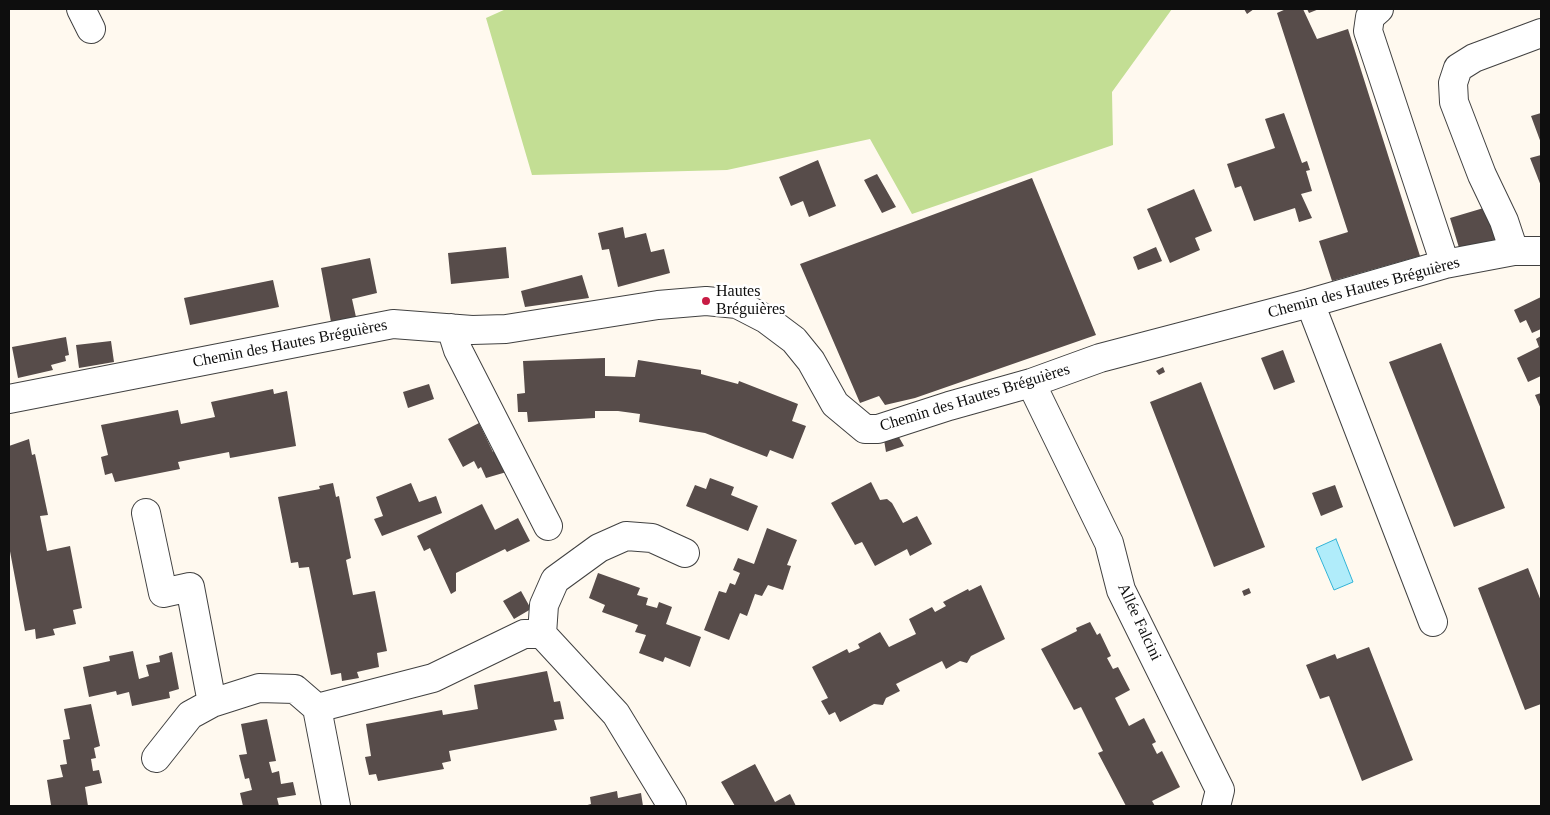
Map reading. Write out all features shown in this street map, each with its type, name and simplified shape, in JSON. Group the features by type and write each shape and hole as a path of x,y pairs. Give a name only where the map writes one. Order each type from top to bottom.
{"street":[{"path":"1378,9 1370,17 1368,31 1445,264"},
{"path":"1514,251 1504,221 1482,176 1454,102 1453,83 1458,68 1474,58 1541,33"},
{"name":"Chemin des Hautes Bréguières","path":"9,399 393,324 472,330 506,329 658,305 706,301 737,304 766,319 794,340 811,361 835,404 865,429 878,430 949,406 1031,383 1100,358 1310,303 1445,264 1514,251 1541,251"},
{"path":"1310,303 1434,622"},
{"path":"451,328 458,350 548,526"},
{"name":"Allée Falcini","path":"1031,383 1109,542 1121,590 1220,790 1216,806"},
{"path":"146,513 163,593 190,587 212,703"},
{"path":"672,806 616,714 542,634 544,605 555,580 599,548 626,536 652,538 685,553"},
{"path":"317,708 433,678 524,634 542,634"},
{"path":"156,758 190,715 212,703 259,688 295,689 317,708 336,806"}],"green space":[{"path":"506,9 1172,9 1112,92 1113,145 912,214 870,139 727,170 532,175 486,18"}],"water":[{"path":"1336,539 1353,582 1334,590 1316,548"}],"building":[{"path":"1244,9 1254,9 1247,14"},
{"path":"1286,9 1303,9 1317,39 1348,29 1420,256 1332,281 1319,241 1348,232 1277,13"},
{"path":"1307,9 1319,9 1309,13"},
{"path":"1284,113 1302,163 1307,161 1310,170 1306,171 1312,191 1301,194 1312,218 1299,222 1295,208 1254,221 1241,186 1235,188 1227,164 1275,148 1265,119"},
{"path":"1541,113 1541,143 1531,116"},
{"path":"1541,155 1541,186 1530,158"},
{"path":"818,160 836,206 809,217 803,201 791,206 779,177"},
{"path":"877,174 896,207 882,213 864,180"},
{"path":"1032,178 1096,335 915,398 885,405 879,396 860,403 800,264"},
{"path":"1194,189 1212,231 1195,238 1200,250 1170,263 1147,209"},
{"path":"1487,207 1497,240 1460,251 1450,218"},
{"path":"623,227 625,238 646,233 651,252 664,249 670,273 618,287 609,249 602,250 598,233"},
{"path":"506,247 509,278 451,284 448,253"},
{"path":"1156,247 1162,261 1138,270 1133,257"},
{"path":"370,258 377,293 352,299 356,317 331,322 321,268"},
{"path":"582,275 589,298 525,307 521,291"},
{"path":"273,280 279,307 190,325 184,298"},
{"path":"1541,297 1541,329 1532,333 1526,320 1520,323 1514,310"},
{"path":"1541,336 1541,376 1528,382 1517,358 1539,347 1536,339"},
{"path":"66,337 69,355 65,356 66,361 51,365 53,370 18,378 12,347"},
{"path":"111,341 114,362 79,368 76,345"},
{"path":"1441,343 1505,508 1454,527 1389,362"},
{"path":"1283,350 1295,382 1274,390 1261,358"},
{"path":"605,358 605,376 635,377 638,360 701,370 701,374 738,384 739,381 798,404 792,421 806,426 793,459 770,450 767,457 705,433 639,422 640,414 618,411 595,411 595,418 528,422 527,412 518,412 517,394 525,393 523,361"},
{"path":"1163,367 1165,372 1159,375 1156,371"},
{"path":"1201,382 1265,547 1214,567 1150,402"},
{"path":"429,384 434,399 408,408 403,392"},
{"path":"273,389 274,394 287,391 296,446 230,458 229,452 188,460 178,462 180,469 115,482 112,473 105,475 101,457 108,455 101,425 178,410 181,424 215,417 211,402"},
{"path":"1541,393 1541,409 1535,395"},
{"path":"479,423 493,452 498,449 510,471 486,478 481,467 478,469 474,461 463,467 448,439"},
{"path":"896,432 904,446 886,452 884,440"},
{"path":"29,439 32,455 35,454 48,515 40,516 47,551 70,546 82,608 73,610 76,624 53,629 55,635 36,639 35,629 25,631 9,546 9,446"},
{"path":"710,478 734,487 731,495 758,506 748,531 686,506 695,485 706,489"},
{"path":"871,482 880,500 887,499 892,503 903,523 917,516 932,544 910,556 907,549 875,566 862,542 855,545 831,503"},
{"path":"333,483 336,497 339,496 351,558 346,560 353,595 375,591 387,651 377,653 379,667 357,672 359,678 342,681 341,673 331,675 309,567 299,568 298,562 291,563 278,497 320,489 319,486"},
{"path":"411,483 419,502 436,496 442,513 382,536 374,519 383,516 376,497"},
{"path":"1335,485 1343,507 1321,516 1312,493"},
{"path":"482,504 495,530 518,518 530,541 507,552 505,549 456,573 456,591 451,594 430,548 424,551 417,536"},
{"path":"767,528 797,540 787,565 791,566 783,590 768,585 762,596 755,594 747,616 740,613 729,640 704,630 719,591 726,593 730,583 735,585 740,573 733,570 738,558 754,564"},
{"path":"1528,568 1541,601 1541,704 1525,710 1478,588"},
{"path":"598,573 640,588 637,595 648,598 646,605 657,608 659,602 672,607 666,624 701,637 690,667 665,657 663,662 639,653 646,635 635,632 638,625 602,612 605,605 589,598"},
{"path":"981,585 1005,639 971,656 967,663 960,661 946,669 942,661 896,684 900,691 886,698 883,705 874,704 840,722 835,712 829,715 821,701 828,698 812,667 847,649 849,653 860,648 858,644 880,632 889,647 916,634 909,619 932,607 935,612 946,606 943,602 968,589 969,591"},
{"path":"1249,588 1251,593 1244,596 1242,591"},
{"path":"521,591 531,609 514,619 503,601"},
{"path":"1090,622 1097,635 1100,633 1111,656 1107,658 1113,669 1118,667 1130,690 1115,698 1129,726 1144,718 1156,742 1152,744 1157,754 1162,751 1180,787 1152,801 1155,806 1126,806 1098,753 1103,751 1081,707 1074,710 1041,649 1077,631 1076,628"},
{"path":"1369,647 1413,760 1362,781 1329,696 1320,699 1306,665 1335,654 1337,659"},
{"path":"133,651 139,679 149,676 146,665 160,662 159,656 172,652 179,689 169,692 170,698 132,706 129,692 117,695 116,691 89,697 83,667 110,661 109,656"},
{"path":"547,671 554,702 560,701 564,719 554,720 557,730 449,751 451,761 442,763 444,769 378,781 376,774 369,775 365,757 371,756 366,724 442,710 443,715 478,709 474,685"},
{"path":"91,704 100,746 94,748 96,758 91,759 93,771 99,770 102,783 85,787 88,806 51,805 47,780 63,777 60,765 67,764 63,740 70,739 64,709"},
{"path":"267,719 276,761 269,762 272,773 279,771 281,784 293,782 296,795 277,798 279,806 243,806 240,793 252,790 249,778 245,779 239,755 247,754 241,724"},
{"path":"755,764 775,802 790,794 796,806 735,806 721,782"},
{"path":"617,791 618,798 641,793 643,806 584,806 591,804 590,797"}],"place":[{"name":"Hautes Bréguières","path":"706,301"}]}
